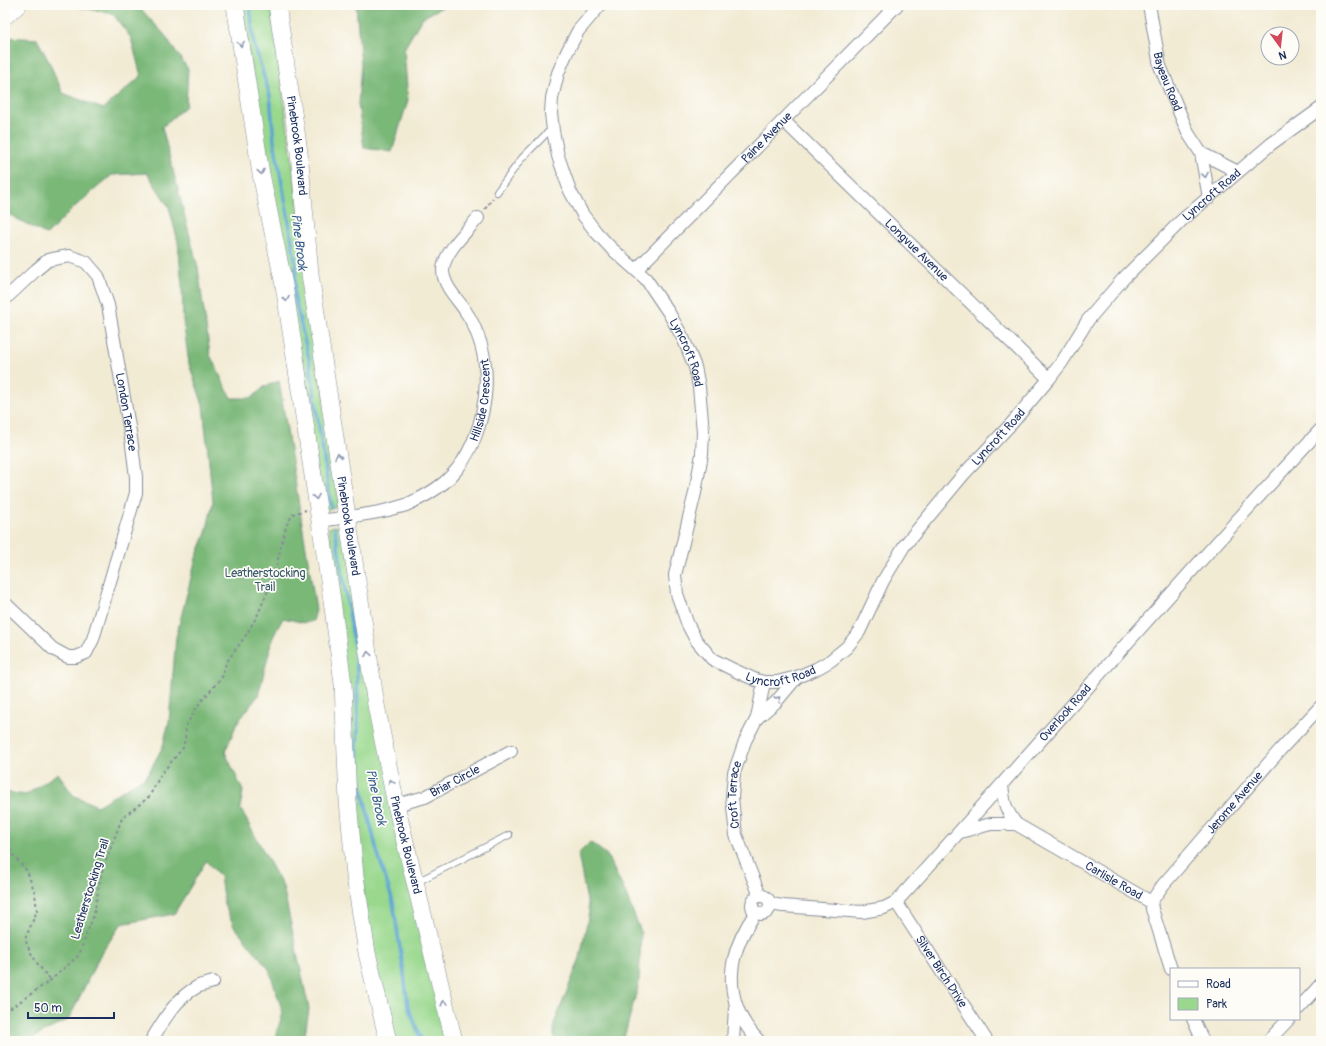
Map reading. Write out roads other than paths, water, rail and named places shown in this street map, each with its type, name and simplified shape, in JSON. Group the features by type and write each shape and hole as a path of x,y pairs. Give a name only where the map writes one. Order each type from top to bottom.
{"street":[{"path":"5,16 18,5"},
{"path":"235,5 261,174 282,271 336,630 342,678 348,801 356,882 367,953 388,1041"},
{"name":"Pinebrook Boulevard","path":"276,5 299,152 310,274 376,705 396,805 454,1041"},
{"name":"Lyncroft Road","path":"600,5 578,31 562,61 558,73 552,98 551,113 558,156 565,179 576,203 596,232 611,248 646,279 658,295 684,340 695,367 699,387 703,432 702,454 675,575 677,594 688,625 696,640 712,659 756,680 764,682 777,682 796,678 830,661 847,647 859,632 883,581 904,546 962,475 1012,423 1049,379 1062,362 1088,320 1123,279 1181,221 1271,144 1321,108"},
{"name":"Paine Avenue","path":"636,270 897,5"},
{"name":"Bayeau Road","path":"1149,5 1160,66 1188,133 1201,153 1208,198"},
{"name":"Longvue Avenue","path":"784,121 1049,379"},
{"name":"Bayeau Road","path":"1201,153 1238,172"},
{"name":"Hillside Crescent","path":"319,521 372,514 404,506 425,496 445,481 459,466 482,418 486,397 486,370 483,352 472,322 447,284 444,278 443,268 447,256 478,218"},
{"name":"London Terrace","path":"5,299 48,260 70,256 86,262 98,276 108,306 131,438 136,477 136,493 93,639 86,652 76,657 68,657 53,649 5,602"},
{"name":"Overlook Road","path":"770,904 862,912 884,908 896,902 1002,785 1254,500 1321,430"},
{"name":"Croft Terrace","path":"757,718 776,702 796,678"},
{"name":"Croft Terrace","path":"760,896 736,835 732,798 734,773 745,741 757,718 764,682"},
{"name":"Jerome Avenue","path":"1151,902 1163,885 1280,750 1321,706"},
{"name":"Briar Circle","path":"396,805 425,797 511,751"},
{"name":"Carlisle Road","path":"1002,785 1004,804 1016,824 1151,902 1171,968"},
{"path":"960,832 990,824 1016,824"},
{"path":"760,896 765,897 770,904 767,911 762,913 756,912 752,903 755,898 760,896"},
{"name":"Silver Birch Drive","path":"896,902 988,1041"},
{"path":"733,1041 735,1003 731,974 733,958 739,943 756,912"},
{"path":"150,1041 169,1012 184,996 198,986 213,982"},
{"path":"1300,1007 1321,984"},
{"path":"735,1003 744,1022 759,1041"},
{"path":"1193,1020 1203,1041"},
{"path":"1268,1041 1288,1020"}],"lane":[{"path":"497,192 522,158 547,133 553,131"},
{"path":"415,883 509,835"}],"waterway":[{"name":"Pine Brook","path":"250,5 254,44 270,96 274,141 296,267 294,295 309,359 331,507"},
{"name":"Pine Brook","path":"335,529 355,649 357,673 357,747 360,781 377,851 393,902 408,1007 422,1041"}],"park label":[{"name":"Leatherstocking Trail","path":"265,580"}]}
